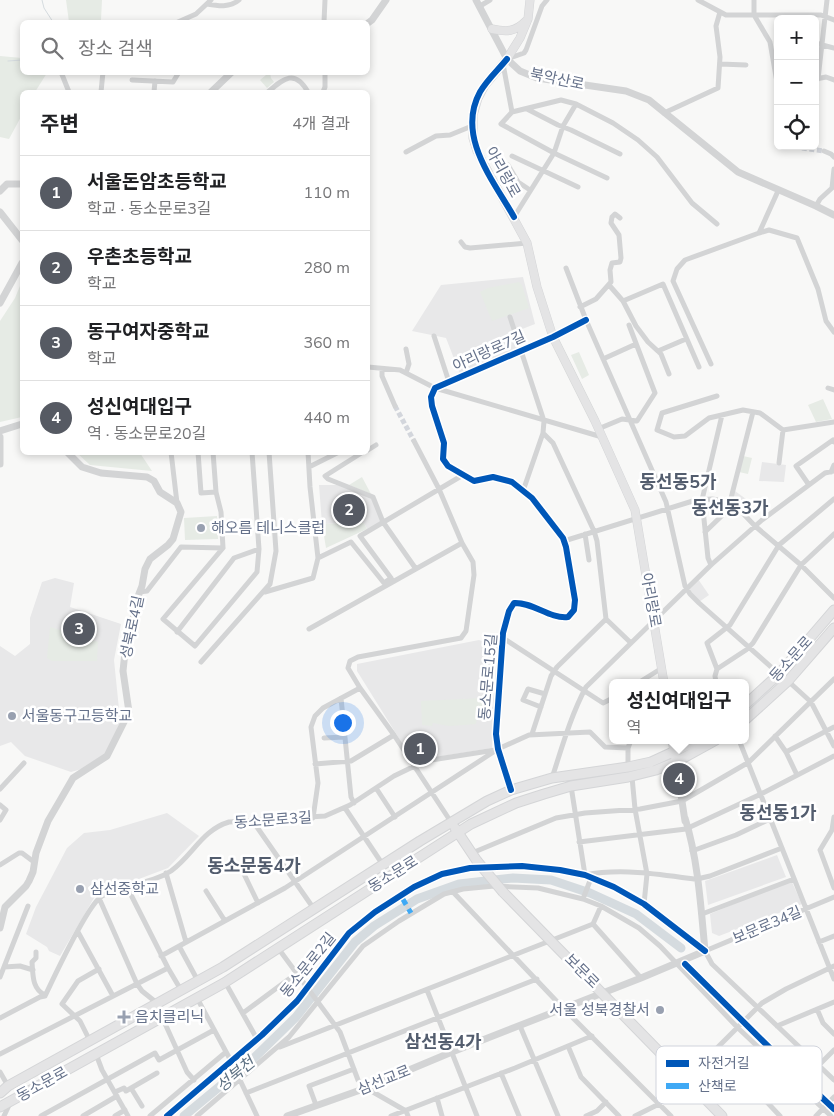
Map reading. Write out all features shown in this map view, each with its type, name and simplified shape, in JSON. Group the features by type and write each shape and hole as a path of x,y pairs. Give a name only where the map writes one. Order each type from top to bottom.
{"main road":[{"name":"아리랑로","path":"530,0 528,19 520,38 480,94 472,126 473,138 477,151 527,243 537,287 553,337 600,433 637,518 663,679"},
{"path":"492,28 510,32 528,19"},
{"name":"동소문로","path":"749,702 779,674 834,610"},
{"name":"동소문로","path":"749,717 788,681 834,628"},
{"path":"673,744 675,757"},
{"name":"동소문로","path":"0,1107 225,982 471,824 516,803 570,786 632,777 656,770 693,744"},
{"name":"동소문로","path":"0,1093 8,1086 223,967 451,822 488,801 511,790 552,778 628,767 675,757 706,744"},
{"path":"451,822 472,853"},
{"name":"보문로","path":"472,853 504,892 656,1048"},
{"path":"0,1114 12,1101"},
{"name":"보문로","path":"710,1104 722,1116"}],"street":[{"path":"182,20 196,14 209,2 221,7 239,0"},
{"path":"324,20 325,0"},
{"path":"370,22 386,0"},
{"name":"북악산로","path":"490,0 478,3 492,28 505,61 520,71 537,78 626,91 639,95 649,100 738,172 834,215"},
{"path":"512,112 505,61 524,53 542,6 547,0"},
{"path":"698,0 726,15 824,16 834,20"},
{"path":"754,0 754,15 770,42 774,65"},
{"path":"819,39 827,0"},
{"path":"664,113 718,88 720,57 716,26 720,12"},
{"path":"770,42 774,42"},
{"path":"819,44 834,48"},
{"path":"720,64 746,66"},
{"path":"62,75 68,90"},
{"path":"101,90 103,75"},
{"path":"132,80 173,82 178,75"},
{"path":"213,90 229,75"},
{"path":"324,90 325,75"},
{"path":"819,79 826,77 834,80"},
{"path":"270,90 281,81 294,78 299,80 306,90"},
{"path":"154,90 155,81"},
{"path":"607,178 554,153 501,124 512,112 561,100 576,104 613,123 638,140 657,157 692,203 717,224"},
{"path":"514,217 554,153 563,126 576,104"},
{"path":"527,109 620,154"},
{"path":"406,152 436,136 450,135 472,126"},
{"path":"824,151 831,154 834,158"},
{"path":"512,156 578,187"},
{"path":"508,165 518,182 530,190"},
{"path":"816,206 820,199 832,188 834,169"},
{"path":"0,191 7,184 20,184"},
{"path":"759,233 778,191"},
{"path":"0,212 20,237"},
{"path":"580,307 596,300 611,282 610,270 612,263 620,262 619,235 611,224 612,217 615,214 620,218"},
{"path":"623,301 663,284 698,365 710,361 673,281 677,269 685,260 769,230 797,238 818,289 826,321 834,332"},
{"path":"461,242 465,247 470,248 527,243"},
{"path":"0,303 20,267"},
{"path":"566,268 580,307 668,508 685,586 699,603 779,674"},
{"path":"609,285 623,301 636,326 648,342 661,354 669,374"},
{"name":"아리랑로7길","path":"510,317 521,349"},
{"path":"553,337 586,320"},
{"path":"370,367 400,370 435,388 544,421 600,433 622,419 638,421 655,393 629,325"},
{"name":"아리랑로7길","path":"434,336 448,382"},
{"name":"아리랑로7길","path":"435,388 521,349 553,337"},
{"path":"658,350 686,339"},
{"path":"603,359 636,344"},
{"path":"406,349 409,364 406,373"},
{"path":"521,349 544,421 543,433 523,491"},
{"path":"382,369 382,376 395,406"},
{"name":"동소문로15길","path":"435,388 431,397 432,406 444,443 443,459 448,466 474,481 494,477 512,482 532,498 564,541 575,600 574,610 568,617 559,618 522,602 514,602 509,611 502,638 496,734 498,750 511,790"},
{"path":"717,396 662,412 657,430 674,437 685,436 710,418 743,410 760,413 783,430 834,422"},
{"path":"705,532 732,503 753,412"},
{"path":"711,565 702,500 722,415"},
{"path":"0,431 20,425"},
{"path":"779,463 783,430"},
{"path":"543,433 553,443 594,531 606,618 631,643"},
{"path":"0,437 0,464"},
{"path":"414,441 439,489 462,544 473,562 474,575 466,631 460,638 358,657 350,662 348,668 451,822"},
{"path":"809,485 796,466 833,441"},
{"path":"370,449 376,445"},
{"path":"70,455 82,468 101,474 147,477 154,481 160,492 177,504"},
{"path":"171,455 177,504"},
{"path":"198,455 201,493 216,492"},
{"path":"213,455 216,492 221,512 223,548 162,620 195,646 257,572 259,549 252,455"},
{"path":"201,662 270,584 276,551 269,455"},
{"path":"264,592 313,578 318,558 308,455"},
{"path":"309,467 333,455"},
{"path":"358,455 325,476 328,479 372,497 383,522 416,569"},
{"path":"552,778 567,732 584,691 654,620 688,590 711,565 755,526 825,473 832,472 834,465"},
{"path":"318,558 351,542 384,583 391,578 360,536 463,475"},
{"path":"564,541 668,508 702,500 712,499 732,503 834,598"},
{"path":"718,669 707,643 730,625 779,545 834,499"},
{"name":"성북로4길","path":"0,928 5,907 26,886 33,872 34,862 48,821 73,778 107,756 129,712 123,670 125,652 133,624 134,607 145,569 150,559 173,540 181,512 177,504"},
{"path":"585,534 589,560"},
{"path":"715,679 718,669 749,647 800,565 834,534"},
{"path":"309,628 462,544"},
{"path":"139,592 147,592 181,547 223,548"},
{"path":"177,632 234,558 259,549"},
{"path":"532,734 550,676 606,618"},
{"path":"502,638 604,704 609,701"},
{"path":"644,679 662,668"},
{"path":"472,853 556,818 635,809 682,801 749,762 834,679"},
{"path":"788,681 811,702 834,746"},
{"path":"313,818 318,792 311,727 315,716 323,708 360,688"},
{"path":"541,707 523,700 528,689 545,694"},
{"path":"341,698 346,761 351,797 354,803"},
{"path":"786,752 834,726"},
{"path":"161,956 295,881 498,750 532,734 590,732 606,747 628,748"},
{"path":"315,764 350,761 394,735"},
{"path":"775,736 786,752 797,775"},
{"path":"324,738 344,737"},
{"path":"628,767 630,744"},
{"path":"741,744 819,942 832,967 834,979"},
{"name":"동소문로3길","path":"99,898 120,888 134,886 171,870 207,834 218,826 229,822 325,816 345,808 394,776 425,761 498,750"},
{"path":"579,842 687,829 761,794 834,756"},
{"path":"675,757 703,935"},
{"path":"0,789 24,763"},
{"path":"632,777 635,809 648,874 644,904"},
{"path":"570,786 585,875 600,872 648,874 695,879 710,876 782,848"},
{"path":"376,788 395,817"},
{"path":"0,805 6,810 0,820"},
{"path":"345,808 383,865"},
{"path":"834,817 833,830 820,850 834,888"},
{"path":"692,851 736,835 770,819"},
{"path":"252,820 314,909"},
{"path":"603,992 702,952 702,914 687,829"},
{"path":"1,862 19,853 22,853 34,862"},
{"name":"동소문로2길","path":"167,1116 257,1039 297,1001 349,933 375,912 401,896 442,874 470,868 522,866 560,870 585,875 614,887 644,904 702,952 757,1008 799,1046"},
{"path":"243,872 258,903"},
{"path":"166,873 186,942"},
{"path":"583,899 591,878"},
{"path":"702,914 794,879"},
{"path":"197,1116 289,1037 363,946 411,913 444,894 463,889 494,886 538,888 583,899 602,906 639,928 660,946 761,1046"},
{"path":"127,887 161,956 181,990"},
{"path":"206,891 225,921"},
{"path":"453,892 563,1008 656,1101"},
{"path":"401,896 411,913"},
{"name":"보문로34길","path":"702,952 834,897"},
{"path":"45,996 78,932 99,898 137,984 142,991 158,1004"},
{"path":"0,977 28,906"},
{"path":"275,1049 593,924 602,906"},
{"path":"593,924 641,978"},
{"path":"78,932 114,996"},
{"path":"819,942 834,936"},
{"path":"179,946 198,981"},
{"path":"278,948 340,1032 358,1080 366,1088 407,1113"},
{"path":"36,952 36,958 32,962 34,984 40,993 45,996"},
{"path":"4,967 20,966 33,970"},
{"path":"719,1046 762,1003 832,967"},
{"path":"0,1054 168,968"},
{"path":"90,1040 75,1016 62,1004 78,982 99,969"},
{"path":"243,1013 297,973"},
{"path":"246,1093 537,979"},
{"path":"225,982 257,1039"},
{"path":"427,990 477,1116"},
{"name":"삼선교로","path":"287,1116 304,1113 316,1105 366,1088 603,992"},
{"path":"0,1018 40,996 45,996"},
{"path":"197,998 240,1079 257,1116"},
{"path":"777,1026 834,1002"},
{"path":"817,1009 822,1023 834,1034"},
{"path":"162,1017 187,1072 194,1080"},
{"path":"520,1026 558,1116"},
{"path":"41,1116 155,1053 159,1060 214,1030"},
{"path":"391,1116 407,1113 437,1098 592,1036"},
{"path":"568,1046 581,1077 619,1116"},
{"path":"822,1062 834,1050"},
{"path":"150,1116 226,1052"},
{"path":"96,1054 128,1116"},
{"name":"동소문로2길","path":"822,1068 834,1080"},
{"path":"316,1105 309,1086 354,1069"},
{"path":"0,1072 8,1086"},
{"path":"83,1116 124,1088 126,1091 157,1072"},
{"path":"501,1074 519,1116"},
{"path":"131,1088 142,1106"},
{"path":"816,1116 834,1097"},
{"path":"437,1098 442,1116"},
{"path":"4,1116 12,1101"},
{"path":"586,1116 597,1111 606,1102"},
{"path":"635,1116 659,1104 671,1116"},
{"path":"769,1104 780,1116"},
{"path":"821,1104 831,1116"},
{"path":"115,1116 125,1110"}],"shaded area":[{"path":"66,0 102,0 101,20 69,20"},
{"path":"0,56 20,58 20,75 46,75 36,90 20,90 20,119 9,139 0,137"},
{"path":"266,75 270,75 274,82 267,88 260,80"},
{"path":"523,277 535,324 512,333 517,348 460,374 446,338 412,331 441,285"},
{"path":"519,282 522,285 529,308 492,321 480,292 488,288"},
{"path":"20,286 20,417 0,422 0,321 15,298"},
{"path":"579,352 589,375 582,379 571,355"},
{"path":"823,399 832,419 816,422 808,405"},
{"path":"79,455 141,455 152,471 90,465"},
{"path":"743,456 752,458 748,474 739,472"},
{"path":"762,462 786,465 784,482 759,481"},
{"path":"362,477 371,494 349,485"},
{"path":"319,485 337,485 372,498 381,522 367,529 364,523 322,524"},
{"path":"735,491 746,499 739,507 731,502"},
{"name":"해오름 테니스클럽","path":"217,516 218,539 185,540 184,518"},
{"path":"364,523 367,529 326,548 322,524"},
{"path":"55,578 74,583 70,607 121,624 114,660 119,709 122,718 106,754 85,768 71,772 25,756 11,742 0,746 0,646 15,656 30,644 30,618 42,582"},
{"path":"698,579 709,595 699,602 688,590"},
{"path":"50,627 98,642 97,661 52,661 47,658"},
{"path":"479,640 500,648 492,748 424,759 415,764 357,671 357,664"},
{"path":"482,698 486,701 485,708 478,706 476,724 449,726 433,723 432,726 422,725 421,701"},
{"name":"삼선중학교","path":"167,813 199,836 168,868 102,893 94,898 60,956 49,951 47,947 26,934 36,907 67,848 84,833 110,830"},
{"path":"777,855 786,877 708,905 705,881"},
{"path":"791,880 802,904 719,936 712,933 710,914"}],"waterway":[{"path":"42,0 44,8 52,20"},
{"path":"8,61 20,60"},
{"name":"성북천","path":"184,1116 254,1058 296,1017 355,942 374,926 417,899 459,884 513,878 551,880 590,893 636,914 681,948"}],"tunnel":[{"path":"817,150 824,151"},
{"path":"395,406 414,441"}],"marked path":[{"path":"401,896 411,913"}],"cycle path":[{"path":"507,59 480,92 474,108 472,125 480,157 514,217"},
{"path":"511,790 498,749 496,734 503,633 509,611 514,603 528,605 561,617 568,617 574,610 575,600 566,547 563,538 532,498 512,482 493,477 474,481 448,466 443,459 444,443 431,397 435,388 553,337 586,320"},
{"path":"167,1116 262,1035 297,1001 349,933 375,912 414,887 442,874 470,868 522,866 585,875 614,887 644,904 705,951"},
{"path":"685,964 768,1046"},
{"path":"822,1098 834,1109"}],"place":[{"name":"우촌초등학교","path":"349,510"},
{"name":"해오름 테니스클럽","path":"201,528"},
{"name":"동구여자중학교","path":"79,629"},
{"name":"서울동구고등학교","path":"12,716"},
{"name":"서울돈암초등학교","path":"420,749"},
{"name":"성신여대입구","path":"679,779"},
{"name":"삼선중학교","path":"80,889"},
{"name":"서울 성북경찰서","path":"660,1010"},
{"name":"음치클리닉","path":"124,1017"}],"district":[{"name":"동선동5가","path":"678,482"},
{"name":"동선동3가","path":"730,508"},
{"name":"동선동1가","path":"778,813"},
{"name":"동소문동4가","path":"254,866"},
{"name":"삼선동4가","path":"443,1042"}]}
